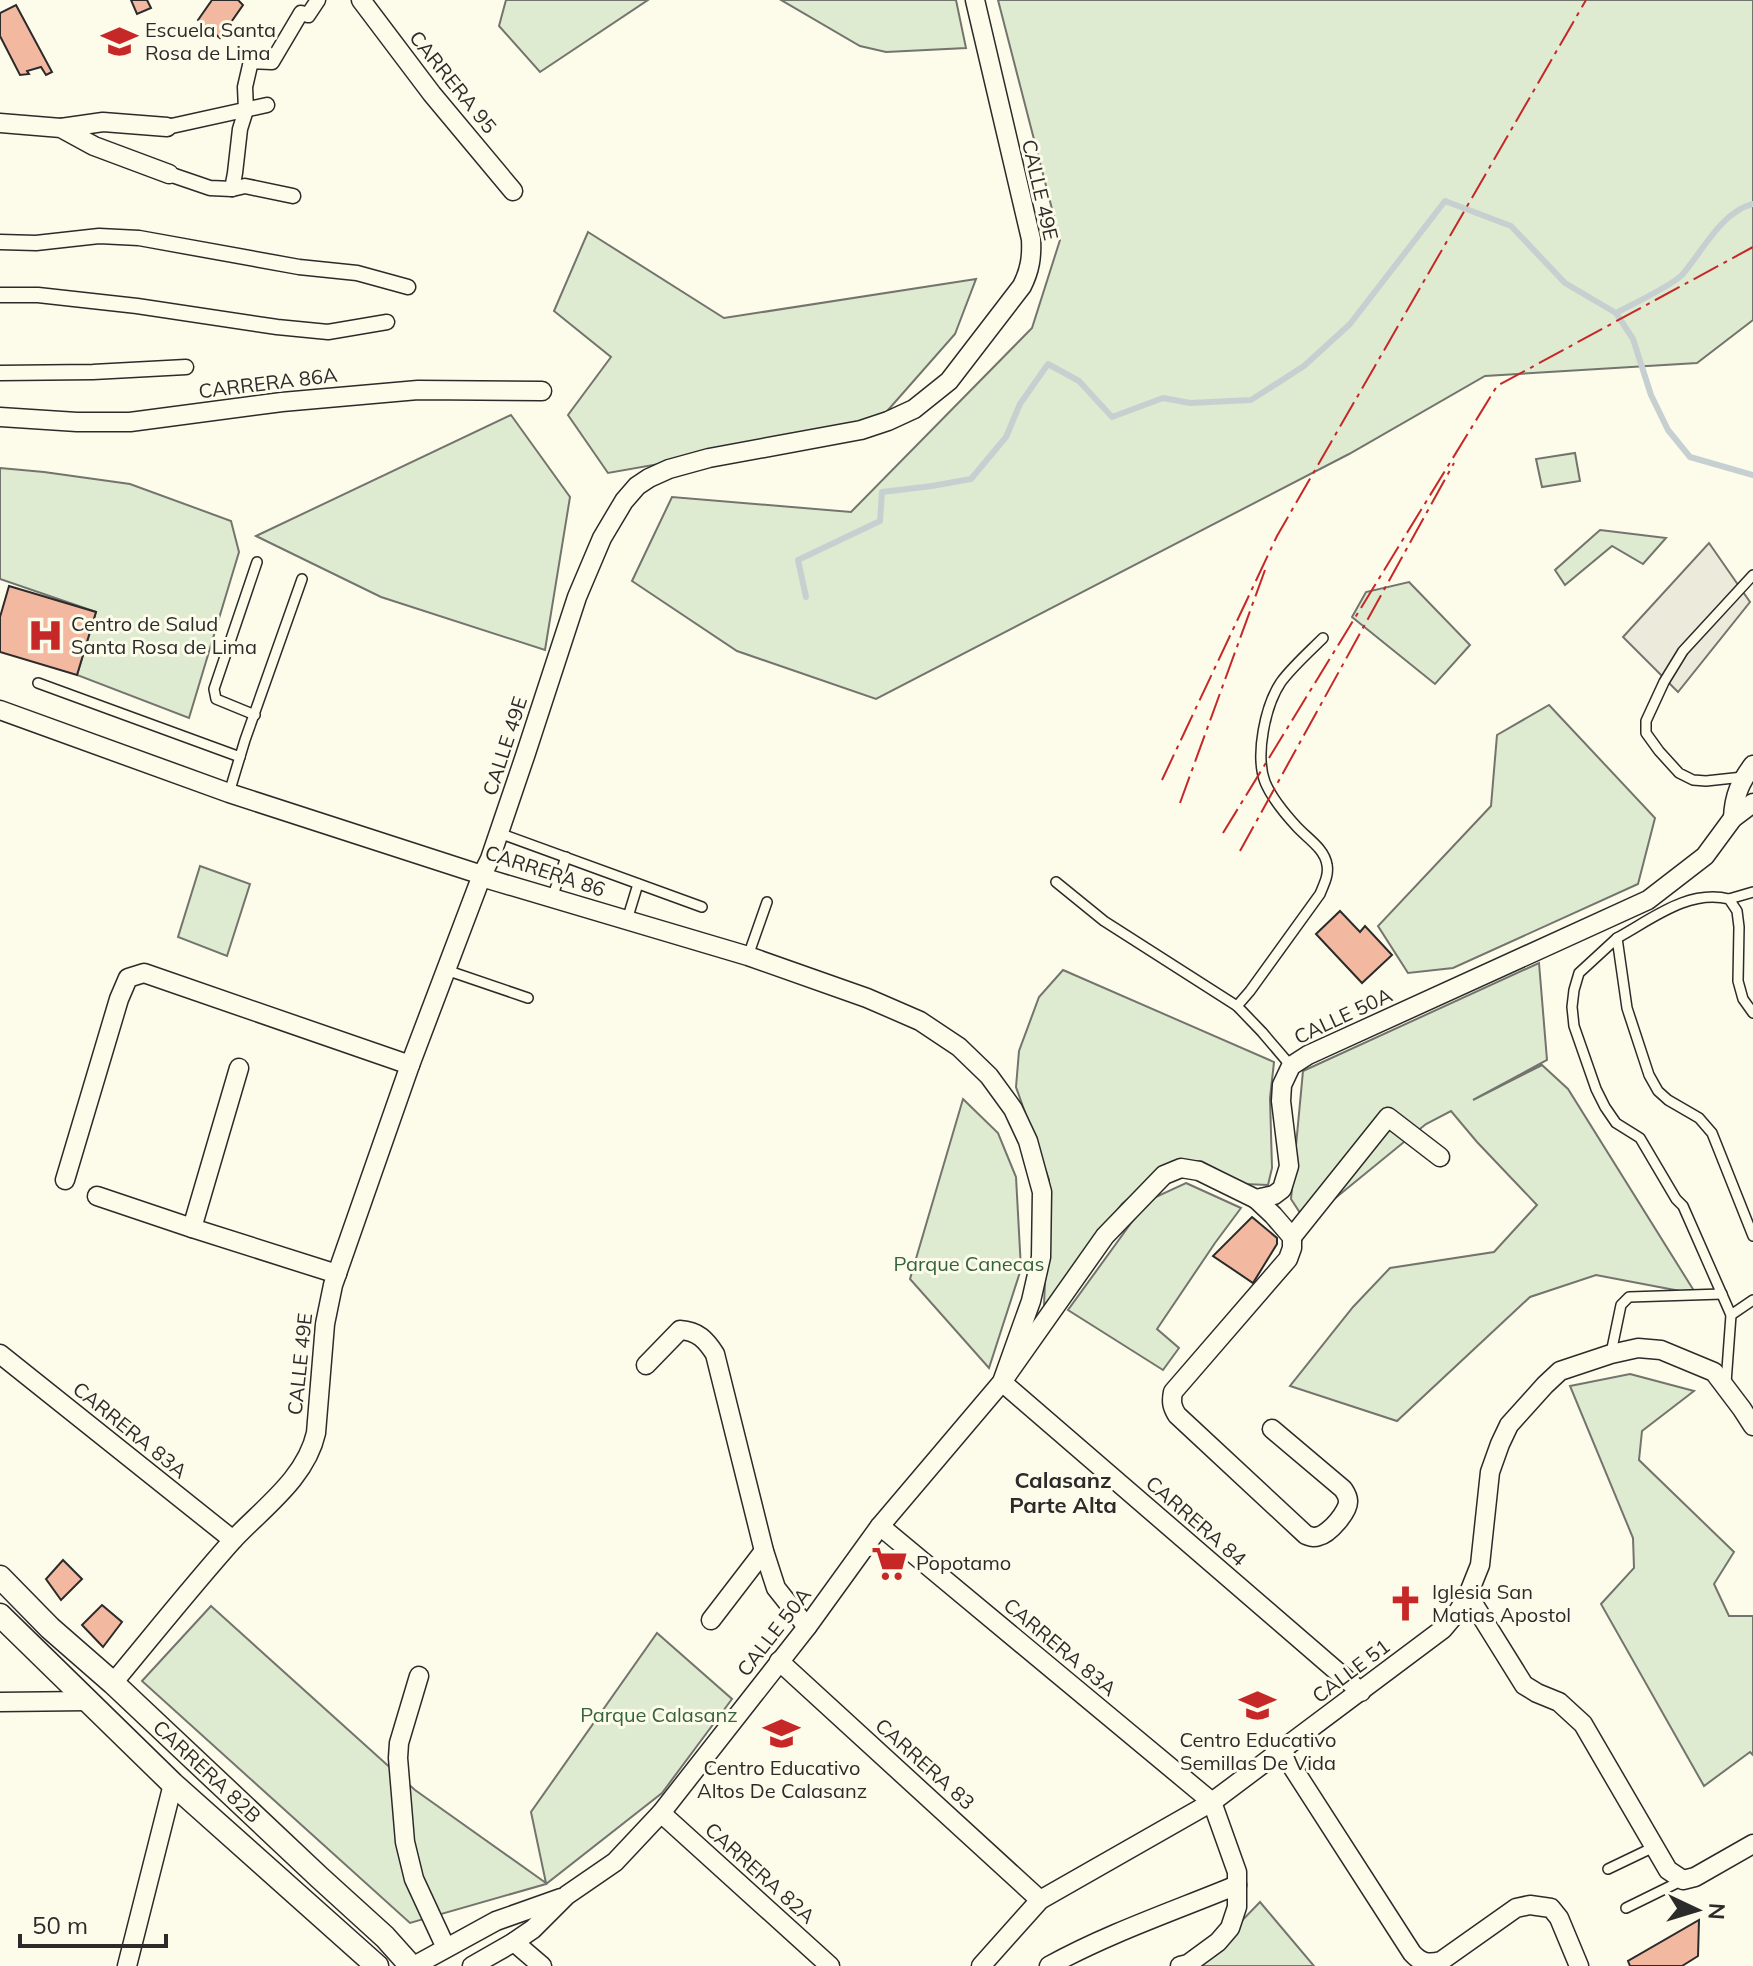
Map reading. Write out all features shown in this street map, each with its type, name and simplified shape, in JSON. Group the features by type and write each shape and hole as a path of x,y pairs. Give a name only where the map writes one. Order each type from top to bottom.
{"street":[{"path":"232,189 251,61 272,62 301,13 308,15 318,0"},
{"name":"CARRERA 95","path":"361,0 432,94 513,191"},
{"name":"CALLE 49E","path":"113,1683 233,1540 296,1474 312,1448 316,1433 325,1324 337,1274 410,1065 499,833 580,587 602,538 624,501 637,486 669,469 709,458 874,427 903,415 949,381 1022,286 1030,270 1031,239 975,0"},
{"path":"0,123 61,128 103,122 167,127 267,105"},
{"path":"61,128 94,146 210,188 245,186 293,196"},
{"path":"0,242 36,243 99,236 139,238 299,267 357,273 408,287"},
{"path":"0,295 38,295 137,306 328,332 387,322"},
{"path":"0,373 186,367"},
{"name":"CARRERA 86A","path":"0,417 130,422 282,402 418,390 542,391"},
{"name":"CARRERA 86","path":"0,710 229,793 488,879 748,956 880,1004 920,1021 959,1047 995,1084 1013,1109 1028,1141"},
{"name":"CALLE 50A","path":"1733,818 1737,789 1748,771"},
{"name":"CALLE 50A","path":"472,1966 533,1929 567,1895 615,1862 661,1813 807,1627 880,1526 1002,1382 1105,1236 1164,1175 1181,1168 1199,1171 1256,1199 1274,1195 1282,1189 1289,1166 1282,1093 1284,1077 1291,1066 1308,1055 1648,900 1705,856 1733,818 1753,803"},
{"path":"65,1180 128,978 144,973 410,1065"},
{"path":"192,1228 239,1068"},
{"path":"1272,1429 1343,1489 1349,1501 1347,1510 1324,1535 1306,1535 1177,1415 1172,1408 1173,1392 1288,1259 1292,1237 1388,1117 1440,1157"},
{"name":"CALLE 50A","path":"1002,1382 1031,1301 1041,1257 1042,1192 1028,1141"},
{"path":"97,1196 337,1274"},
{"path":"1256,1199 1292,1237"},
{"path":"646,1365 680,1330 691,1331 705,1339 715,1354 776,1588 807,1627"},
{"name":"CALLE 51","path":"981,1966 1040,1900 1212,1802 1443,1629 1468,1595 1480,1565 1490,1472 1500,1444 1509,1425 1560,1371 1638,1348 1661,1350 1714,1372 1753,1426"},
{"name":"CARRERA 83A","path":"0,1354 233,1540"},
{"name":"CARRERA 84","path":"1002,1382 1361,1692"},
{"name":"CARRERA 83A","path":"880,1526 1212,1802"},
{"path":"711,1620 764,1551"},
{"name":"CARRERA 82B","path":"0,1577 50,1628 113,1683 385,1937 412,1966"},
{"path":"1468,1595 1524,1685 1559,1702 1583,1724 1668,1870 1683,1880 1695,1877 1753,1844"},
{"name":"CARRERA 82B","path":"0,1615 173,1784 377,1966"},
{"name":"CARRERA 83","path":"779,1661 1040,1900"},
{"path":"419,1676 399,1743 405,1842 414,1879 446,1948"},
{"path":"0,1702 87,1701"},
{"path":"1282,1751 1420,1961 1441,1961 1516,1908 1530,1905 1551,1908 1559,1918 1579,1966"},
{"path":"127,1966 173,1784"},
{"path":"1185,1965 1218,1942 1230,1928 1237,1907 1237,1872 1212,1802"},
{"name":"CARRERA 82A","path":"661,1813 830,1966"},
{"path":"1049,1966 1131,1928 1237,1885"},
{"name":"CALLE 50A","path":"412,1966 496,1921 567,1895"},
{"path":"514,1942 542,1966"}],"lane":[{"path":"255,715 216,699 214,689 257,562"},
{"path":"1748,771 1706,781 1693,780 1679,773 1659,751 1646,733 1646,721 1683,651 1753,575"},
{"path":"229,793 302,579"},
{"path":"1237,1006 1320,894 1327,877 1323,854 1275,800 1261,768 1265,721 1279,685 1323,638"},
{"path":"38,683 240,757"},
{"path":"499,833 702,907"},
{"path":"552,898 566,857"},
{"path":"1056,882 1104,921 1237,1006 1291,1066"},
{"path":"627,920 638,884"},
{"path":"1726,1386 1731,1315 1683,1206 1640,1138 1616,1123 1605,1107 1574,1026 1572,1007 1579,973 1617,938 1686,900 1715,896 1729,899 1753,892"},
{"path":"1729,899 1737,911 1739,927 1738,981 1743,999 1753,1013"},
{"path":"748,956 767,902"},
{"path":"1617,938 1627,1008 1649,1075 1658,1091 1699,1118 1712,1133 1753,1236"},
{"path":"446,970 528,998"},
{"path":"1611,1354 1621,1305 1629,1297 1722,1294"},
{"path":"1731,1315 1753,1300"},
{"path":"1608,1869 1656,1846"},
{"path":"1626,1908 1683,1880"}],"green space":[{"path":"506,0 648,0 540,72 499,26"},
{"path":"781,0 956,0 966,48 886,52 860,46"},
{"path":"998,0 1753,0 1753,320 1697,363 1485,376 1349,454 876,699 737,651 632,581 672,497 851,512 1032,328 1060,240"},
{"path":"588,232 724,318 976,279 955,334 874,426 608,473 568,415 611,357 554,311"},
{"path":"511,415 570,497 545,650 381,597 256,536"},
{"path":"1575,453 1580,481 1542,487 1536,459"},
{"path":"0,468 130,484 231,521 239,552 189,718 77,675 96,612 0,579"},
{"path":"1600,530 1666,538 1643,564 1612,546 1565,585 1555,570"},
{"path":"1409,582 1470,645 1435,684 1352,617 1366,592"},
{"path":"1549,705 1655,818 1638,884 1453,968 1408,973 1378,926 1491,806 1497,735"},
{"path":"200,866 250,884 227,956 178,937"},
{"path":"1539,963 1547,1060 1473,1100 1542,1065 1568,1089 1696,1294 1596,1275 1530,1297 1397,1421 1290,1386 1353,1307 1390,1268 1494,1252 1537,1205 1451,1111 1426,1124 1306,1222 1291,1199 1303,1071"},
{"path":"1063,970 1274,1062 1270,1098 1272,1168 1268,1185 1244,1184 1201,1161 1173,1161 1122,1204 1044,1306 1049,1180 1016,1087 1019,1051 1039,997"},
{"name":"Parque Canecas","path":"963,1099 998,1133 1016,1177 1021,1269 989,1368 910,1279"},
{"path":"1186,1183 1241,1208 1157,1329 1179,1348 1163,1370 1068,1310 1147,1201"},
{"path":"1630,1374 1694,1391 1642,1431 1639,1460 1734,1552 1714,1584 1729,1616 1753,1616 1753,1755 1750,1752 1704,1786 1601,1604 1634,1568 1633,1538 1570,1386"},
{"name":"Parque Calasanz","path":"211,1606 415,1790 546,1883 531,1812 657,1633 732,1699 662,1793 546,1884 410,1923 142,1681"},
{"path":"1260,1902 1314,1966 1198,1966"}],"shaded area":[{"path":"1709,543 1750,602 1678,692 1623,637"}],"building":[{"path":"131,0 147,0 151,8 137,14"},
{"path":"212,0 238,0 243,5 220,38 198,20"},
{"path":"16,5 52,72 46,75 41,67 20,75 0,36 0,13"},
{"name":"Centro de Salud Santa Rosa de Lima","path":"9,586 96,612 77,675 0,652 0,617"},
{"path":"1340,911 1360,932 1365,926 1392,955 1362,983 1316,934"},
{"path":"1252,1217 1277,1238 1277,1244 1253,1283 1213,1256"},
{"path":"63,1560 82,1579 61,1600 46,1579"},
{"path":"102,1605 122,1622 103,1647 82,1625"},
{"path":"1699,1920 1698,1956 1682,1966 1630,1966 1628,1961"}],"waterway":[{"path":"806,597 798,560 880,521 882,492 971,479 1006,437 1020,404 1048,364 1079,381 1112,417 1163,398 1190,403 1251,400 1304,366 1350,324 1445,201 1511,226 1565,283 1616,313 1677,279 1731,215 1753,204"},
{"path":"1616,313 1633,339 1651,395 1668,430 1690,457 1753,475"}],"power":[{"path":"1162,780 1277,536 1586,0"},
{"path":"1223,833 1497,386 1753,247"},
{"path":"1240,851 1454,463"},
{"path":"1180,803 1265,570"}],"place":[{"name":"Escuela Santa Rosa de Lima","path":"119,41"},
{"name":"Centro de Salud Santa Rosa de Lima","path":"45,635"},
{"name":"Popotamo","path":"890,1563"},
{"name":"Iglesia San Matias Apostol","path":"1406,1603"},
{"name":"Centro Educativo Semillas De Vida","path":"1258,1705"},
{"name":"Centro Educativo Altos De Calasanz","path":"782,1733"}],"district":[{"name":"Calasanz Parte Alta","path":"1063,1492"}]}
